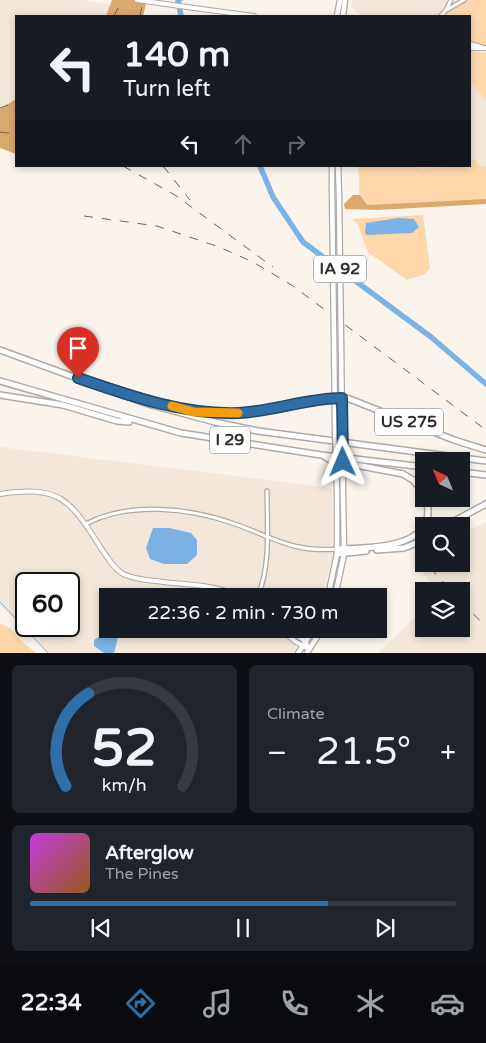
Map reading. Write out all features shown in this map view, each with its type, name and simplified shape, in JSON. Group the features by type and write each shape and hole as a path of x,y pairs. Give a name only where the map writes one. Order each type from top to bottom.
{"highway":[{"name":"I 29","path":"1,351 181,414 258,431 486,461"},
{"name":"I 29","path":"0,381 180,433 321,455 415,466"},
{"path":"0,395 63,405 117,421 140,422"},
{"path":"126,396 194,412 225,413 263,411 335,398"},
{"name":"US 275","path":"335,398 347,398 485,450"},
{"path":"321,455 330,460 403,474 415,482"},
{"path":"470,473 486,475"},
{"path":"461,517 486,504"},
{"path":"337,552 394,545 406,541 415,535 425,522 428,508"},
{"path":"344,551 404,548 415,544"}],"main road":[{"path":"337,15 340,0"},
{"path":"343,15 345,0"},
{"name":"IA 92","path":"332,167 335,398"},
{"name":"IA 92","path":"338,167 344,551"},
{"path":"330,588 337,552 335,398"},
{"path":"337,588 344,551"},
{"path":"298,653 308,638"},
{"path":"308,651 316,638"}],"street":[{"path":"137,0 246,15"},
{"path":"446,11 451,0"},
{"path":"442,15 464,0"},
{"path":"471,44 484,48"},
{"path":"471,48 484,48"},
{"path":"0,494 24,492 54,496 72,506 112,563 126,575 139,579 212,588"},
{"path":"260,588 266,565 267,492"},
{"path":"86,524 117,514 173,511 218,518 267,538 299,548 337,552"},
{"path":"294,638 304,645"},
{"path":"298,638 308,651"}],"shaded area":[{"path":"0,0 82,0 112,5 107,15 15,15 15,100 0,109"},
{"path":"112,0 147,0 143,15 106,15"},
{"path":"352,0 486,0 471,15 361,15 351,7"},
{"path":"464,0 486,0 486,46 471,44 471,15 442,15 445,11"},
{"path":"471,50 486,52 486,201 360,209 358,167 471,167"},
{"path":"471,51 486,53 486,100 471,83"},
{"path":"15,100 15,154 0,148 0,109"},
{"path":"475,159 479,165 486,167 486,199 367,205 360,195 359,167 415,167 425,170 426,168 471,167 471,160"},
{"path":"353,195 360,195 367,205 486,199 486,204 377,210 345,209 344,204"},
{"path":"423,215 430,268 425,274 407,280 368,252 358,225 352,219"},
{"path":"0,447 332,488 333,556 324,588 99,588 99,638 302,638 292,653 48,653 32,637 80,637 80,572 15,572 15,619 0,604"},
{"path":"486,522 486,653 378,653 415,618 415,637 470,637 470,582 430,582 422,572 470,572 470,530"},
{"path":"0,623 10,628 15,637 36,653 0,653"}],"water":[{"path":"398,218 414,219 419,227 412,233 367,235 365,233 366,223"},
{"path":"153,528 170,528 191,533 197,540 197,555 187,564 164,564 150,559 146,548"},
{"path":"99,637 118,638 114,653 104,653 94,646 94,640"}],"waterway":[{"path":"178,0 181,15"},
{"path":"178,2 183,0"},
{"path":"260,167 273,197 303,242 431,337 486,384"},
{"path":"0,602 48,653"}],"railway":[{"path":"114,15 122,0"},
{"path":"140,15 143,0"},
{"path":"0,108 15,102"},
{"path":"0,132 15,134"},
{"path":"125,167 175,195 273,267"},
{"path":"164,167 190,200"},
{"path":"84,216 157,226 219,247 253,262 293,286 486,430"},
{"path":"434,572 443,582"},
{"path":"470,610 486,627"}],"slow traffic":[{"path":"172,406 194,412 238,413"}],"route":[{"path":"78,378 126,396 150,400 194,412 240,413 263,411 327,398 342,398 343,462"}]}
